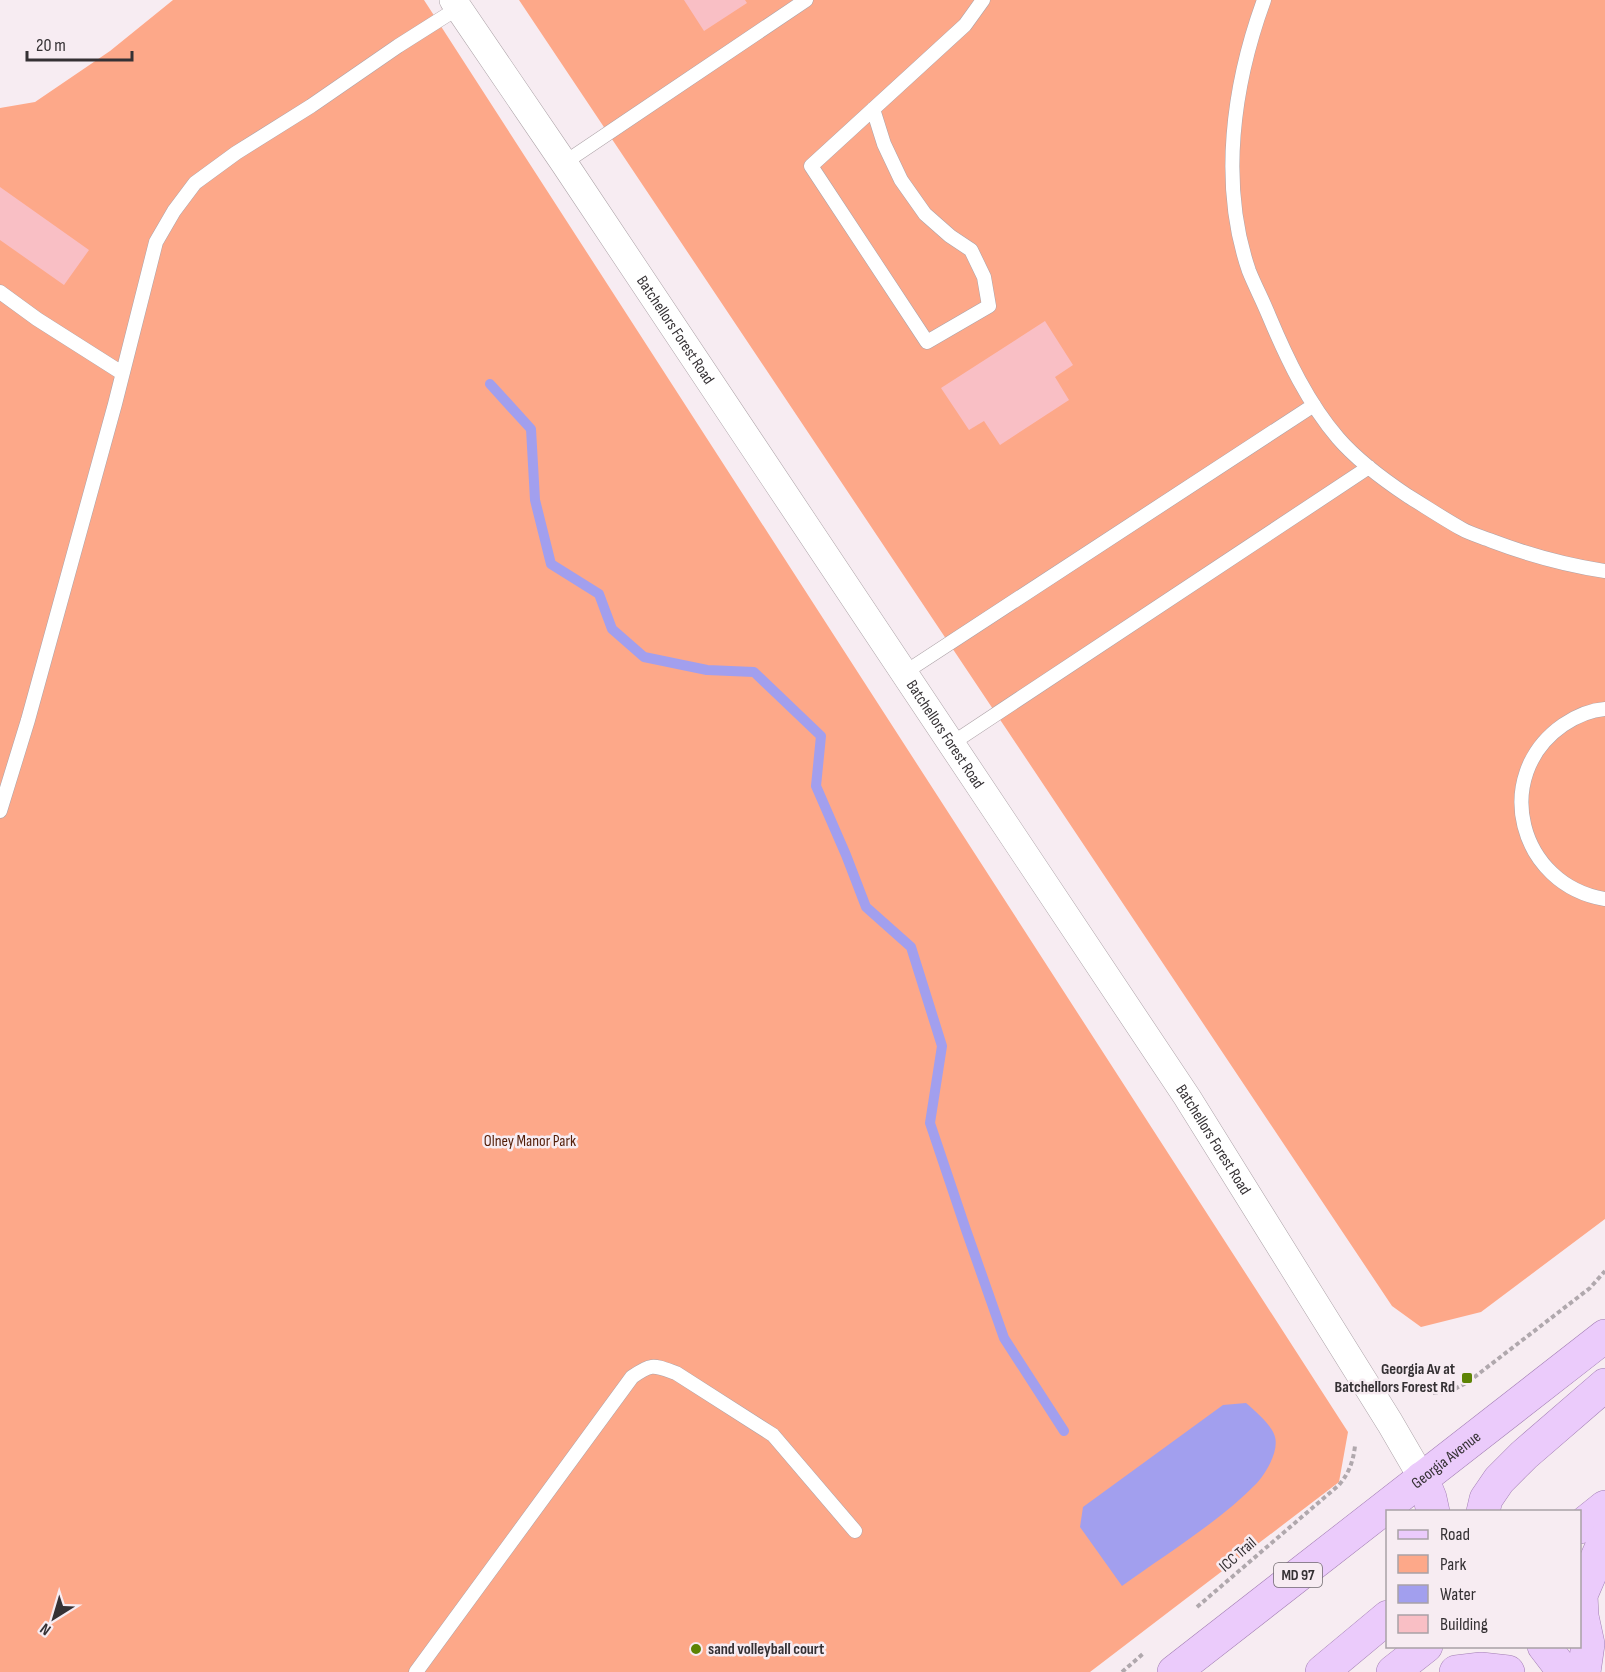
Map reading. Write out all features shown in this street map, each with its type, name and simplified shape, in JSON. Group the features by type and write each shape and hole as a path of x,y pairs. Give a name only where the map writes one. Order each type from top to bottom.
{"main road":[{"name":"Georgia Avenue","path":"1174,1672 1605,1336"},
{"path":"1483,1510 1486,1499 1499,1479 1605,1385"},
{"path":"1422,1478 1431,1498 1433,1510"},
{"path":"1581,1526 1605,1507"},
{"path":"1584,1672 1588,1644 1582,1616 1581,1596 1605,1539"},
{"path":"1322,1672 1386,1619"},
{"path":"1393,1672 1425,1648"},
{"path":"1545,1648 1564,1672"},
{"path":"1456,1672 1481,1669 1508,1672"}],"street":[{"name":"Batchellors Forest Road","path":"456,4 1187,1097 1422,1478"}],"lane":[{"path":"564,164 806,0"},
{"path":"873,109 884,144 901,180 925,214 950,236 971,250 984,277 989,306 927,342 811,166 873,109 965,25 983,0"},
{"path":"1264,0 1247,52 1238,102 1232,180 1237,221 1249,271 1285,355 1314,405 1338,439 1369,467 1394,487 1464,530 1527,555 1605,571"},
{"path":"0,811 28,720 156,242 174,210 195,183 236,153 311,106 456,4"},
{"path":"0,292 37,319 122,373"},
{"path":"904,673 1314,405"},
{"path":"951,744 1369,467"},
{"path":"1605,709 1573,718 1552,733 1535,753 1530,763 1521,801 1525,831 1536,856 1552,875 1569,887 1593,897 1605,899"},
{"path":"416,1672 632,1377 647,1366 659,1367 676,1373 773,1435 855,1531"}],"path":[{"path":"1433,1393 1451,1391 1468,1382 1590,1288 1605,1271"},
{"name":"ICC Trail","path":"1190,1612 1339,1485 1353,1462 1355,1446"},
{"path":"1122,1672 1147,1650"}],"green space":[{"name":"Olney Manor Park","path":"173,0 424,0 1348,1432 1339,1482 1090,1672 0,1672 0,108 35,102 110,51"},
{"path":"519,0 1605,0 1605,1219 1481,1312 1421,1327 1392,1306"}],"water":[{"path":"1246,1403 1267,1423 1275,1437 1275,1449 1264,1474 1226,1511 1122,1586 1080,1527 1083,1507 1223,1405"}],"building":[{"path":"684,0 745,0 747,3 704,31"},
{"path":"0,187 89,250 64,285 0,240"},
{"path":"1045,321 1073,365 1055,377 1069,400 1000,445 984,421 969,430 941,388"}],"waterway":[{"path":"490,384 531,429 535,500 551,564 599,594 612,629 644,657 707,670 754,672 821,736 816,786 866,907 911,947 942,1046 930,1123 965,1227 1004,1338 1064,1431"}],"place":[{"name":"Georgia Av at Batchellors Forest Rd","path":"1467,1378"},
{"name":"sand volleyball court","path":"696,1649"}]}
